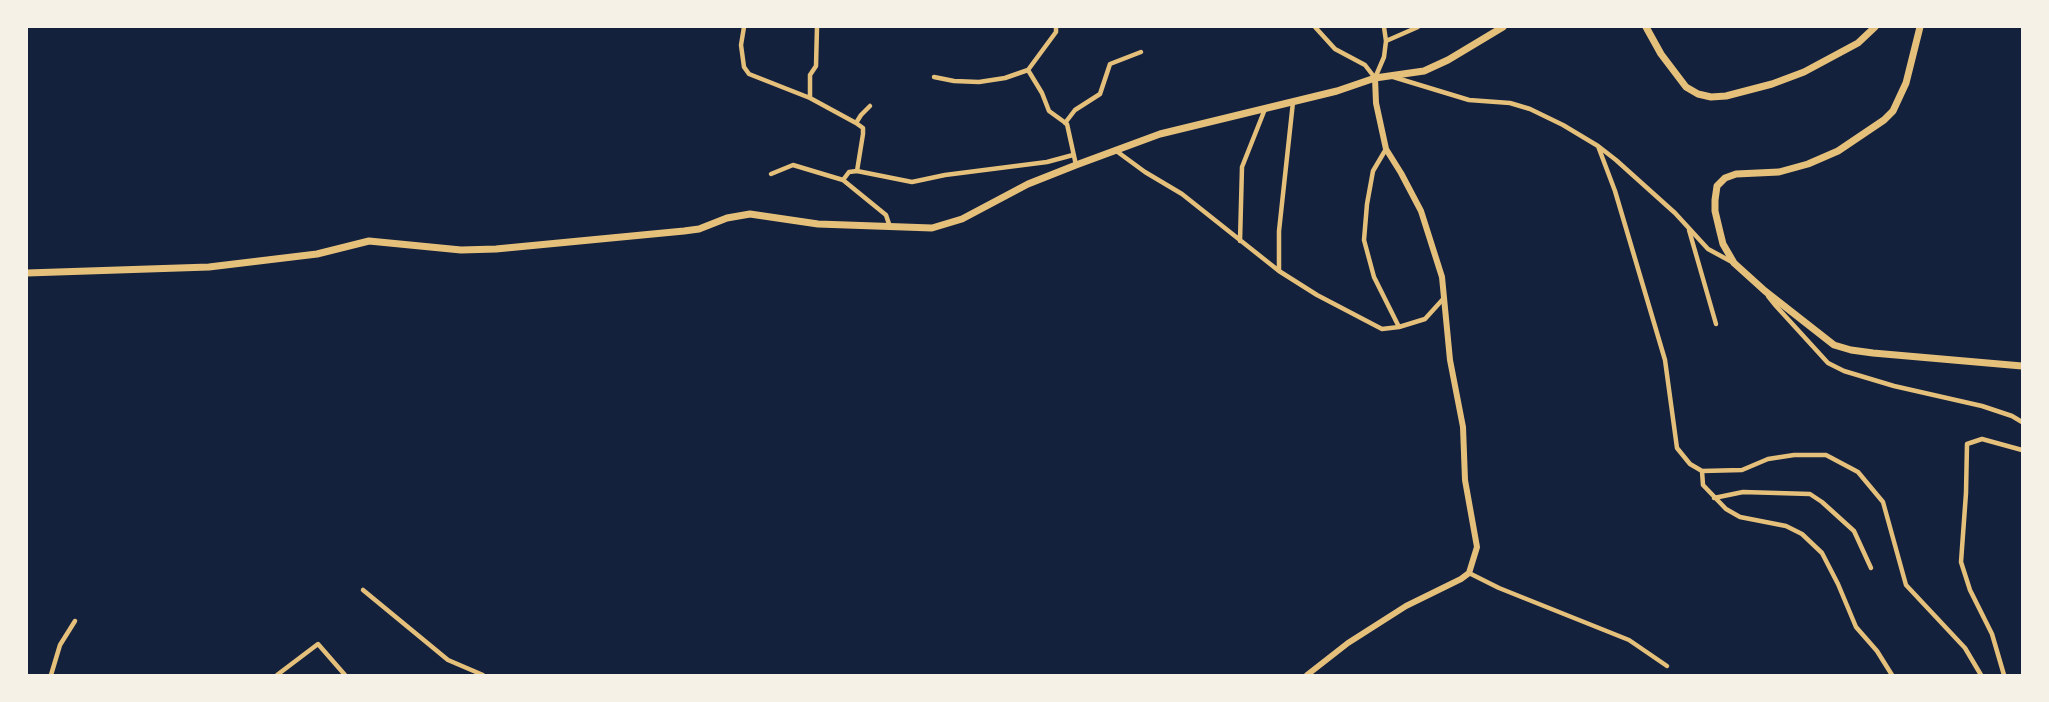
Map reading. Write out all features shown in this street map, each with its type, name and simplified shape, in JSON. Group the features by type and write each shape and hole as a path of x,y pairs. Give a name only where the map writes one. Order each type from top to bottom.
{"main road":[{"path":"27,273 209,267 317,254 369,241 461,250 496,249 699,229 727,218 750,213 818,224 932,228 954,223 976,213 1028,184 1160,134 1338,92 1375,78 1411,74 1438,65 1503,27"},
{"path":"1646,27 1665,60 1686,87 1698,94 1711,97 1726,96 1773,84 1812,69 1858,44 1875,27"},
{"path":"1920,27 1906,83 1893,111 1884,120 1838,152 1808,165 1779,172 1736,174 1725,178 1718,186 1715,200 1716,220 1723,244 1734,262 1765,291 1822,337 1844,349 1961,362 2022,366"}],"street":[{"path":"744,27 741,45 744,67 749,74 810,98 863,129 856,171"},
{"path":"810,98 810,75 816,66 817,27"},
{"path":"934,77 954,81 979,81 1005,78 1028,70 1056,32 1056,27"},
{"path":"1315,27 1335,49 1365,65 1375,78"},
{"path":"1307,675 1348,643 1406,606 1469,573 1477,547 1465,480 1463,427 1450,360 1442,277 1420,211 1386,149 1376,103 1375,78 1384,57 1386,41 1384,27"},
{"path":"1386,41 1418,27"},
{"path":"1065,123 1075,110 1100,94 1110,64 1141,52"},
{"path":"1028,70 1042,93 1049,111 1067,124 1076,165"},
{"path":"1388,76 1469,100 1510,103 1530,109 1563,125 1599,146 1632,173 1708,249 1734,262"},
{"path":"1279,271 1279,231 1293,102"},
{"path":"856,123 870,106"},
{"path":"1240,241 1242,167 1265,109"},
{"path":"1599,146 1615,191 1665,360 1677,448 1690,464 1702,471 1742,470 1768,459 1826,455 1858,472 1883,502 1906,585 1965,648 1981,675"},
{"path":"1386,149 1374,171 1367,204 1364,240 1374,278 1399,327"},
{"path":"1115,150 1145,172 1182,194 1279,271 1317,295 1382,329 1399,327 1425,319 1444,298"},
{"path":"843,180 849,172 856,171 912,182 945,175 1047,162 1073,155"},
{"path":"771,174 792,165 843,180 886,215 890,227"},
{"path":"1688,227 1716,324"},
{"path":"1765,291 1828,363 1844,371 1894,386 1982,406 2012,416 2022,422"},
{"path":"2004,675 1992,634 1970,590 1961,562 1966,493 1966,444 1982,439 2022,450"},
{"path":"1702,471 1703,485 1726,509 1740,517 1786,526 1802,534 1821,553 1838,584 1856,627 1892,675"},
{"path":"1714,498 1743,492 1810,494 1854,531 1871,568"},
{"path":"1469,573 1499,588 1629,640 1667,666"},
{"path":"363,590 448,660 483,675"},
{"path":"51,675 60,645 75,621"},
{"path":"277,675 318,644 345,675"}]}
